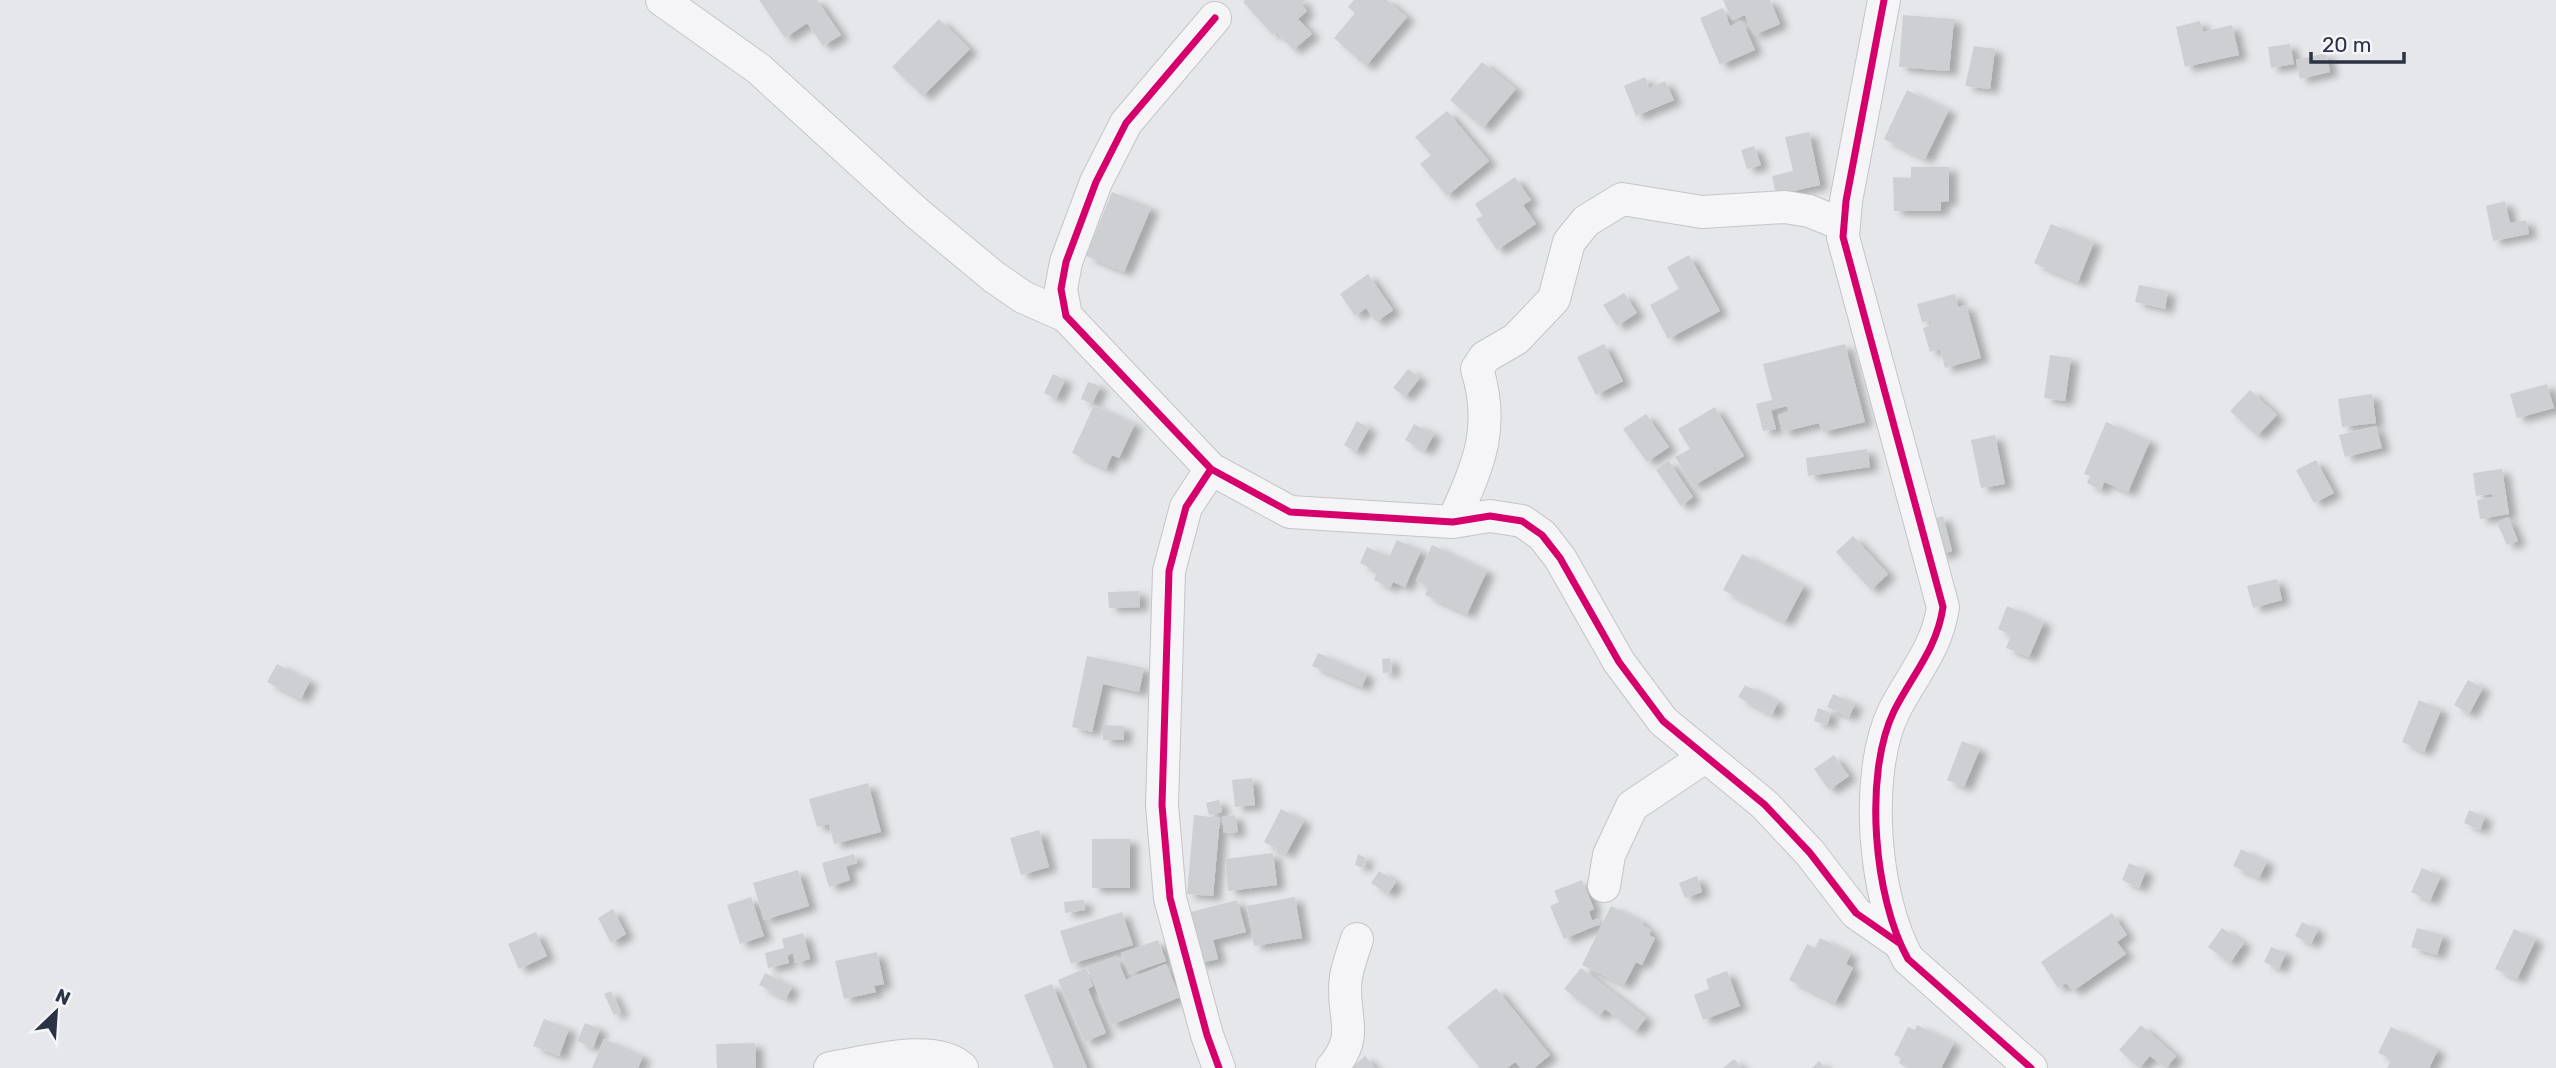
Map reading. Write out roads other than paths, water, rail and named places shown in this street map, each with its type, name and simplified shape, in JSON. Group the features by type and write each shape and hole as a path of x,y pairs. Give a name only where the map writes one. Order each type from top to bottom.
{"street":[{"path":"662,0 759,69 869,170 994,277 1023,296 1066,316 1211,469 1290,512 1453,522 1490,516 1522,521 1542,535 1560,558 1619,662 1663,721 1765,805 1810,853 1856,913 1899,943"},
{"path":"1884,0 1843,237 1943,607 1940,631 1893,712 1878,762 1876,848 1885,900 1899,943 1908,959 2031,1068"},
{"path":"1066,316 1061,289 1066,262 1096,182 1126,123 1215,19"},
{"path":"1453,522 1481,459 1486,430 1482,385 1477,369 1485,357 1516,339 1554,299 1569,242 1586,220 1622,199 1702,212 1785,207 1809,211 1844,225"},
{"path":"1211,469 1186,507 1169,571 1162,805 1170,898 1207,1035 1219,1068"},
{"path":"1604,886 1609,855 1632,806 1705,757"},
{"path":"1332,1068 1343,1055 1349,1037 1345,979 1357,939"},
{"path":"830,1068 922,1055 954,1060 962,1068"}]}
